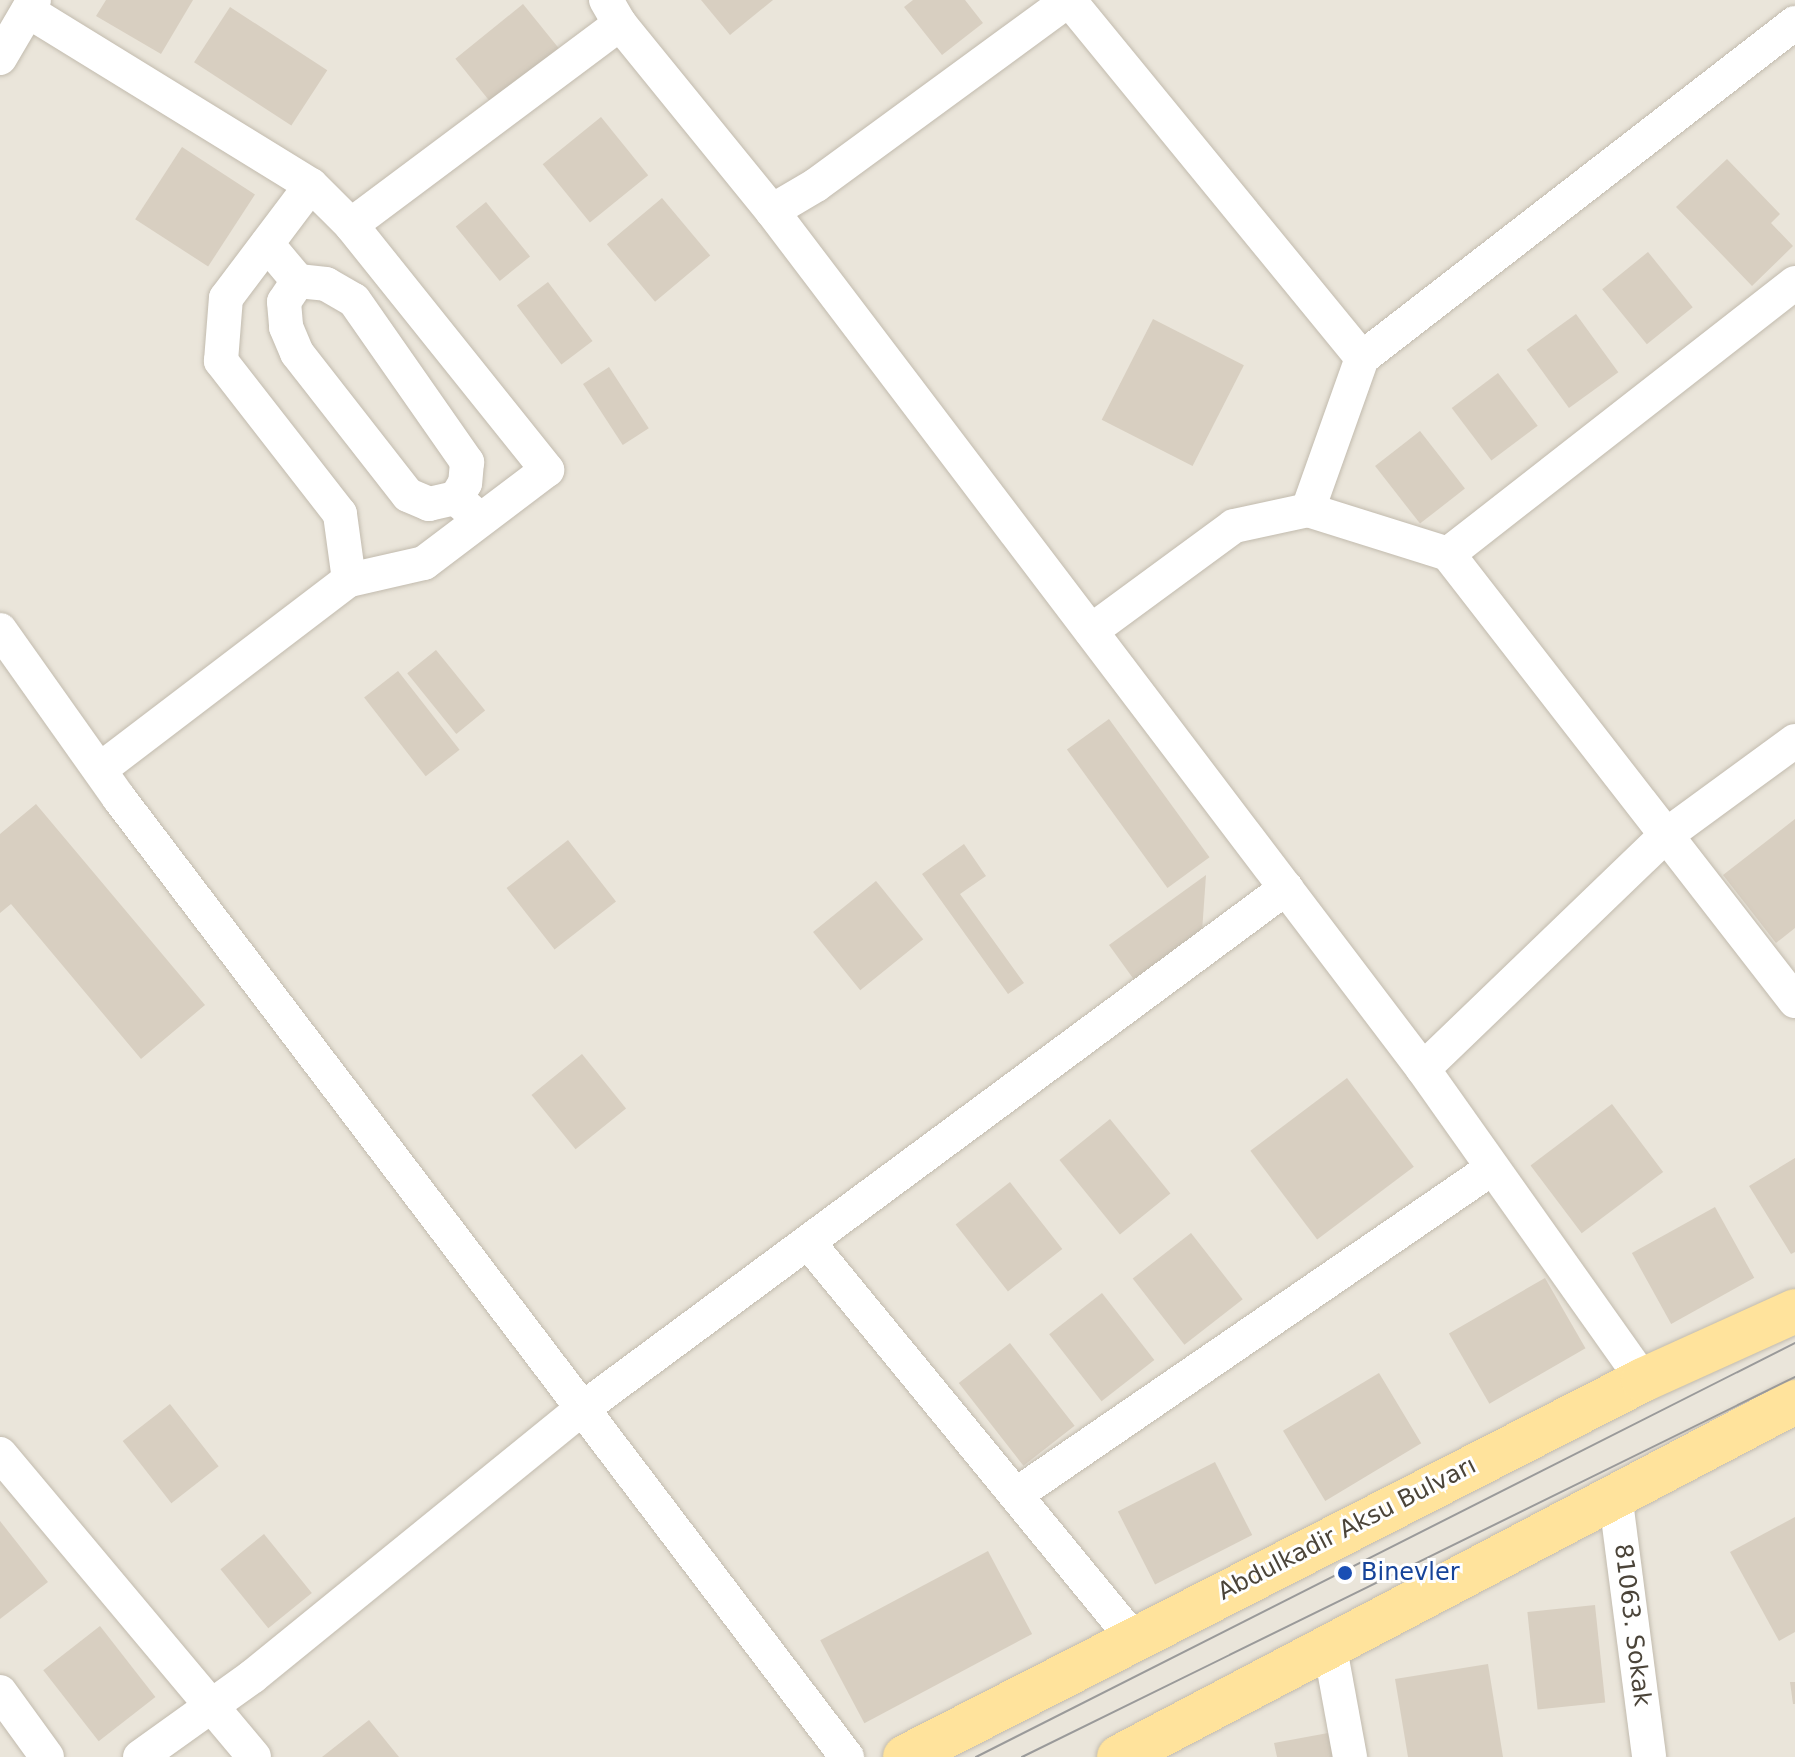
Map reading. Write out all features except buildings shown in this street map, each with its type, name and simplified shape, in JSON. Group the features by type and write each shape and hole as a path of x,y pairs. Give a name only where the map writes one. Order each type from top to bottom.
{"main road":[{"name":"Abdulkadir Aksu Bulvarı","path":"905,1757 1132,1637 1643,1380 1795,1311"},
{"path":"1119,1757 1795,1402"}],"street":[{"path":"772,211 816,185 1069,0 1362,358"},
{"path":"0,58 31,5 311,185 351,225 547,470 468,508 424,563 349,580 102,768"},
{"path":"351,225 613,12 772,211 1423,1069 1643,1380"},
{"path":"1308,510 1362,358 1795,23"},
{"path":"311,185 226,298 221,361 340,514 349,580"},
{"path":"267,244 298,281 326,284 354,300 467,462 465,483 468,508"},
{"path":"298,281 284,302 286,327 297,353 408,495 429,504 468,508"},
{"path":"1448,554 1795,283"},
{"path":"1091,631 1234,526 1308,510 1448,554 1795,1001"},
{"path":"0,630 102,768 129,810 847,1757"},
{"path":"1423,1069 1665,836 1795,741"},
{"path":"140,1757 208,1704 253,1676 582,1409 1286,888"},
{"path":"1017,1494 1491,1169"},
{"path":"808,1242 1132,1637"},
{"path":"0,1454 254,1757"},
{"name":"81063. Sokak","path":"1615,1494 1649,1757"},
{"path":"1330,1648 1350,1757"},
{"path":"0,1692 47,1757"}],"shaded area":[{"path":"0,0 1795,0 1795,1757 0,1757"}],"tram line":[{"path":"976,1757 1795,1343"},
{"path":"1022,1757 1795,1377"}],"place":[{"name":"Binevler","path":"1345,1573"}]}
